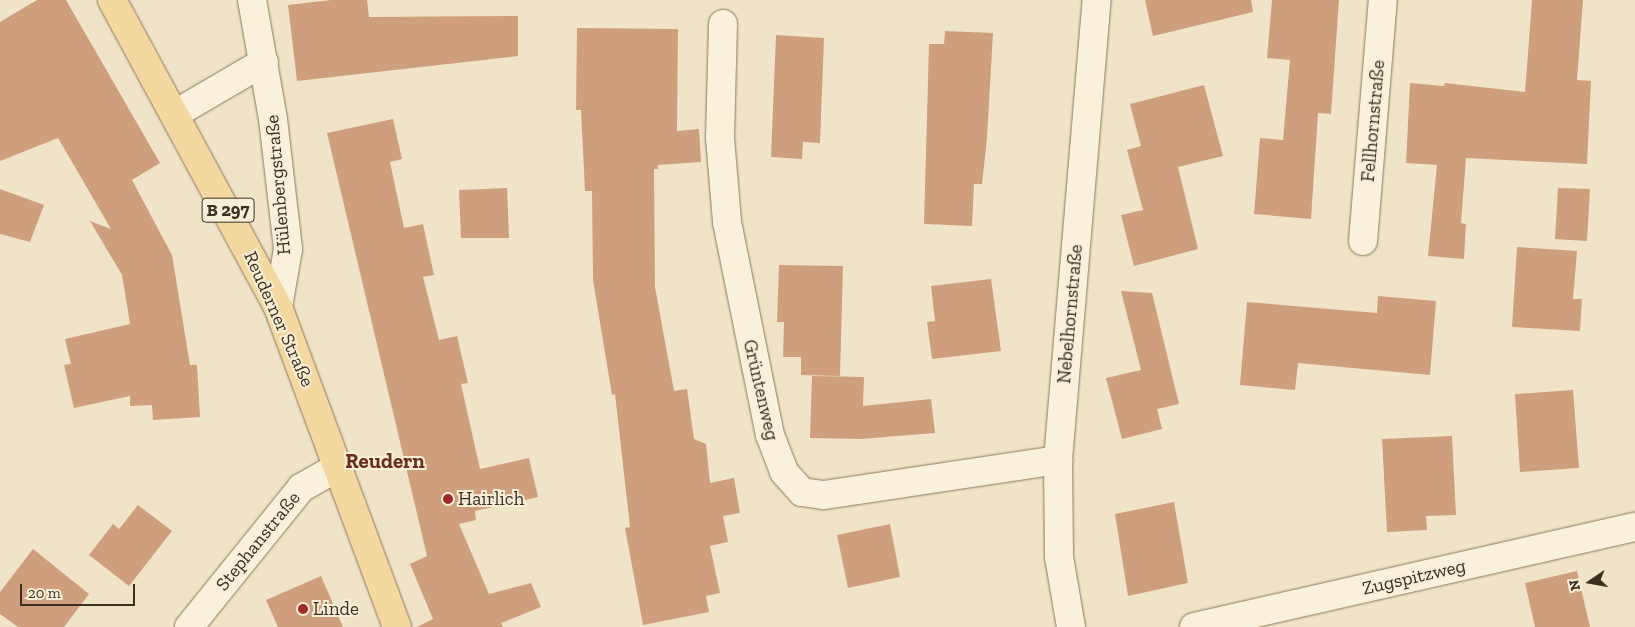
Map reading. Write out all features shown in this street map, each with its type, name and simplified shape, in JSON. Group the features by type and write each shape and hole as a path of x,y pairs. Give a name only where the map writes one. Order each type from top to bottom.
{"main road":[{"name":"Reuderner Straße","path":"112,0 176,114 278,307 397,627"}],"street":[{"name":"Hülenbergstraße","path":"252,0 264,62 288,249 278,307"},
{"name":"Nebelhornstraße","path":"1071,627 1059,557 1058,460 1096,0"},
{"name":"Fellhornstraße","path":"1363,241 1383,0"},
{"name":"Grüntenweg","path":"723,24 720,138 727,222 770,435 784,472 802,492 824,496 1058,460"},
{"path":"176,114 264,62"},
{"name":"Stephanstraße","path":"189,627 300,488 338,467"},
{"name":"Zugspitzweg","path":"1194,627 1635,527"}],"building":[{"path":"37,0 66,0 160,163 132,180 172,255 190,365 197,365 200,417 153,420 152,405 130,406 130,396 74,408 64,365 71,364 65,339 130,324 122,275 90,221 111,229 58,138 0,161 0,22"},
{"path":"331,0 367,0 369,17 518,16 518,56 297,81 288,5"},
{"path":"1145,0 1251,0 1253,12 1153,36"},
{"path":"1272,0 1339,0 1331,114 1318,113 1311,219 1254,214 1260,138 1283,140 1290,60 1267,58"},
{"path":"1532,0 1583,0 1577,80 1591,81 1587,164 1466,158 1461,223 1466,224 1464,259 1428,256 1437,165 1406,163 1410,83 1444,86 1445,83 1525,92"},
{"path":"577,28 678,29 677,131 699,129 701,162 658,165 658,169 654,169 655,287 674,391 687,389 694,439 706,444 710,483 734,478 740,513 723,516 728,542 710,546 720,593 706,596 709,612 643,625 625,528 630,527 615,394 612,395 593,280 592,191 585,191 581,110 576,110"},
{"path":"945,31 993,33 987,138 982,184 974,184 972,226 924,224 929,44 944,44"},
{"path":"776,35 824,38 820,143 803,142 802,159 771,157"},
{"path":"1204,85 1223,156 1178,167 1198,249 1134,266 1121,215 1143,210 1127,150 1141,146 1130,104"},
{"path":"393,119 402,159 390,162 404,228 423,224 434,275 423,277 439,340 457,336 468,383 461,384 480,469 529,458 538,497 475,511 476,520 459,524 489,594 531,583 541,607 501,623 503,627 417,627 433,619 410,564 427,556 327,133"},
{"path":"507,188 509,238 461,238 459,190"},
{"path":"1558,188 1590,189 1587,241 1555,239"},
{"path":"0,189 44,205 30,242 0,234"},
{"path":"1517,247 1577,251 1573,299 1582,299 1580,331 1512,327"},
{"path":"779,265 843,266 840,376 801,375 801,357 783,357 784,322 777,322"},
{"path":"991,279 1001,351 932,359 927,322 935,321 931,286"},
{"path":"1121,291 1152,293 1179,404 1157,409 1162,429 1122,439 1106,378 1141,370"},
{"path":"1378,296 1436,301 1430,375 1298,363 1295,390 1240,385 1247,302 1377,313"},
{"path":"812,376 864,377 863,406 931,399 935,433 861,439 810,438"},
{"path":"1573,390 1579,468 1520,472 1515,394"},
{"path":"1452,436 1456,515 1426,516 1427,530 1387,532 1382,439"},
{"path":"1174,502 1188,583 1128,596 1115,514"},
{"path":"138,505 172,531 129,586 89,555 113,524 119,529"},
{"path":"890,524 900,577 848,588 837,535"},
{"path":"33,549 89,594 64,627 18,627 0,614 0,592"},
{"path":"1577,571 1590,627 1535,627 1525,583"},
{"name":"Linde","path":"321,576 343,627 278,627 266,600"}],"place":[{"name":"Hairlich","path":"448,499"},
{"name":"Linde","path":"303,609"}],"district":[{"name":"Reudern","path":"385,461"}]}
